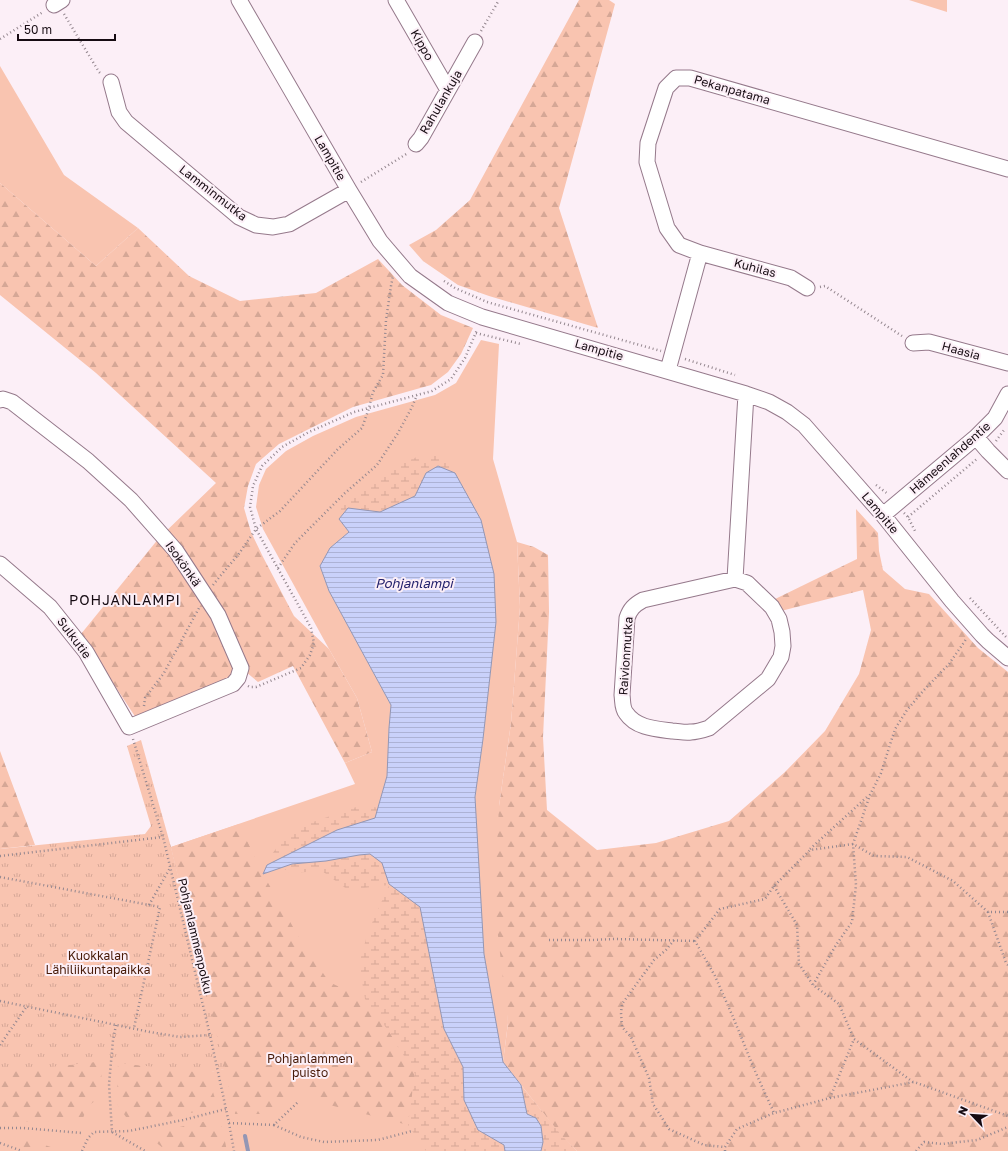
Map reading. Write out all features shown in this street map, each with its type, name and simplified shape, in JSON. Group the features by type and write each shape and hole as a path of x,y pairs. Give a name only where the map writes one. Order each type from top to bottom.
{"street":[{"name":"Lampitie","path":"239,0 355,186 380,241 410,276 448,303 482,317 746,394 769,402 787,412 804,424 883,515 952,600 988,641 1008,658"},
{"name":"Kippo","path":"396,0 448,90"},
{"name":"Rahulankuja","path":"416,144 475,42"},
{"name":"Pekanpatama","path":"700,253 679,245 667,228 647,162 648,143 666,88 676,78 690,78 1008,169"},
{"name":"Lamminmutka","path":"111,82 119,112 126,122 239,217 256,225 272,227 289,224 355,186"},
{"name":"Kuhilas","path":"700,253 791,278 806,288"},
{"path":"668,370 700,253"},
{"name":"Haasia","path":"913,343 929,342 1008,363"},
{"path":"735,578 746,394"},
{"name":"Hämeenlahdentie","path":"883,515 976,437 995,418 1008,394"},
{"name":"Isokönkä","path":"0,400 3,399 12,402 88,461 131,500 176,551 218,615 241,668 238,678"},
{"path":"976,437 1008,472"},
{"name":"Sulkutie","path":"0,564 50,607 86,652 136,725"},
{"name":"Raivionmutka","path":"735,578 747,583 772,606 778,618 782,632 783,646 781,657 768,679 709,728 688,732 653,729 641,726 632,720 626,714 623,707 622,695 627,618 630,610 643,600 735,578"},
{"path":"136,725 233,684 238,678"}],"path":[{"path":"475,42 499,0"},
{"path":"0,39 58,3 99,72 111,82"},
{"name":"Rahulankuja","path":"355,186 408,153 416,144"},
{"path":"355,186 365,188"},
{"path":"136,725 145,698 164,674 205,596 220,575 238,555 256,528 280,511 337,450 362,428 373,392 383,375 386,320 391,286 397,260"},
{"path":"443,281 454,288 487,302 672,355 740,377"},
{"path":"806,288 825,286 913,343"},
{"path":"238,678 250,687 256,687 300,668 310,655 314,643 311,628 256,528 250,507 253,486 262,466 282,447 309,432 354,412 432,391 451,379 465,358 482,317"},
{"path":"278,568 295,543 345,493 377,465 398,433 417,395"},
{"path":"908,517 988,451 1007,426"},
{"path":"871,480 887,493 908,517 918,537"},
{"path":"967,596 1008,639"},
{"path":"813,985 836,945 852,922 856,885 853,844 870,795 881,774 895,729 907,710 949,664 975,626"},
{"name":"Pohjanlammenpolku","path":"136,725 210,1035 234,1151"},
{"path":"695,941 720,909 765,899 774,886 810,850 870,795"},
{"path":"0,856 163,837"},
{"path":"810,850 853,844 874,856 907,857 953,881 988,912 1008,965"},
{"path":"149,905 170,868"},
{"path":"0,877 160,908 134,1028"},
{"path":"774,886 797,925 799,964 813,985 840,1004 854,1039 914,1082 1008,1116"},
{"path":"988,912 1008,912"},
{"path":"550,940 615,939 695,941"},
{"path":"674,940 666,950 654,960 622,1004 622,1027 631,1037 649,1078 653,1104 669,1129 704,1145 725,1147"},
{"path":"695,941 715,976 774,1113"},
{"path":"0,1001 180,1037 210,1035"},
{"path":"0,1045 28,1006"},
{"path":"112,1132 109,1084 113,1040 116,1025"},
{"path":"830,1098 854,1039"},
{"path":"725,1151 725,1147 737,1129 774,1113 830,1098 914,1082"},
{"path":"274,1125 298,1102"},
{"path":"82,1151 88,1138 94,1132 129,1131 183,1120 226,1109"},
{"path":"229,1123 274,1125 301,1137 324,1142 378,1140 412,1131"},
{"path":"916,1151 924,1142 942,1144 977,1140 1008,1127"},
{"path":"0,1128 23,1128 82,1133"},
{"path":"112,1132 145,1151"},
{"path":"0,1143 22,1151"}],"green space":[{"path":"579,0 609,0 615,4 559,208 598,328 489,296 458,285 423,261 409,245 436,230 470,200"},
{"path":"909,0 947,0 947,12"},
{"path":"0,66 64,175 138,228 96,266 0,183"},
{"path":"0,183 96,266 138,228 189,276 240,301 316,293 378,259 402,285 441,315 473,328 461,354 448,372 431,385 353,407 279,444 256,464 248,486 244,508 251,532 294,616 329,649 357,698 372,752 345,763 293,666 258,682 246,672 136,718 81,634 159,538 216,483 96,373 0,295"},
{"name":"Pohjanlammen puisto","path":"481,340 499,344 493,459 517,542 520,607 511,723 499,806 508,1023 503,1062 484,954 475,797 496,622 339,519 349,532 330,548 320,566 329,591 391,705 387,776 375,818 263,874 292,864 382,863 505,1151 0,1151 0,862 210,1072 224,1069 171,847 355,784 345,763 372,752 357,698 263,529 256,507 259,485 266,469 286,451 313,436 356,417 435,395 456,383"},
{"path":"419,456 441,456 455,473 471,502 349,532 339,519 339,506 387,470"},
{"path":"856,509 878,533 879,551 883,570 905,589 929,594 978,648 1008,672 1008,1151 577,1151 562,1137 503,1062 508,1023 494,901 499,806 511,723 520,607 517,542 534,547 548,555 549,612 543,737 547,810 597,850 656,843 729,821 785,772 825,731 859,674 871,630 863,590 777,612 769,602 857,559"},
{"name":"Kuokkalan Lähiliikuntapaikka","path":"141,740 171,847 225,1069 207,1073 103,1061 0,1073 0,849 145,834 151,826 127,746"},
{"path":"0,751 35,845 0,849"},
{"path":"475,797 484,954 503,1062 532,1151 426,1151 408,1125 415,1074 390,1033 365,999 359,964 368,932 389,885 348,890 322,871 290,873 269,858 281,842 310,823 362,805 426,816"},
{"name":"Pohjanlammen puisto","path":"239,824 263,874 297,934 329,982 365,999 390,1033 415,1074 408,1125 318,1102 298,1087 284,1103 268,1114 235,1114 171,847"},
{"path":"103,1061 99,1098 88,1106 83,1118 39,1122 0,1121 0,1073"},
{"path":"118,1063 207,1073 218,1108 140,1122 126,1117 117,1104"},
{"path":"521,1085 562,1136 577,1151 541,1151 543,1142 536,1118 527,1114"},
{"path":"220,1118 227,1151 167,1151 154,1141 153,1133"},
{"path":"15,1138 45,1145 62,1151 17,1151 7,1144"}],"water":[{"name":"Pohjanlampi","path":"438,466 455,473 481,520 494,574 496,622 475,797 484,954 503,1062 521,1085 527,1114 536,1118 541,1126 543,1142 541,1151 505,1151 504,1145 478,1130 464,1100 463,1067 444,1029 420,907 389,884 382,863 370,854 359,855 326,861 292,864 263,874 267,865 337,830 375,818 387,776 391,705 329,591 320,566 330,548 349,532 339,519 348,508 380,512 415,496 426,473"}],"waterway":[{"path":"245,1136 248,1151"}],"district":[{"name":"POHJANLAMPI","path":"125,600"}]}
